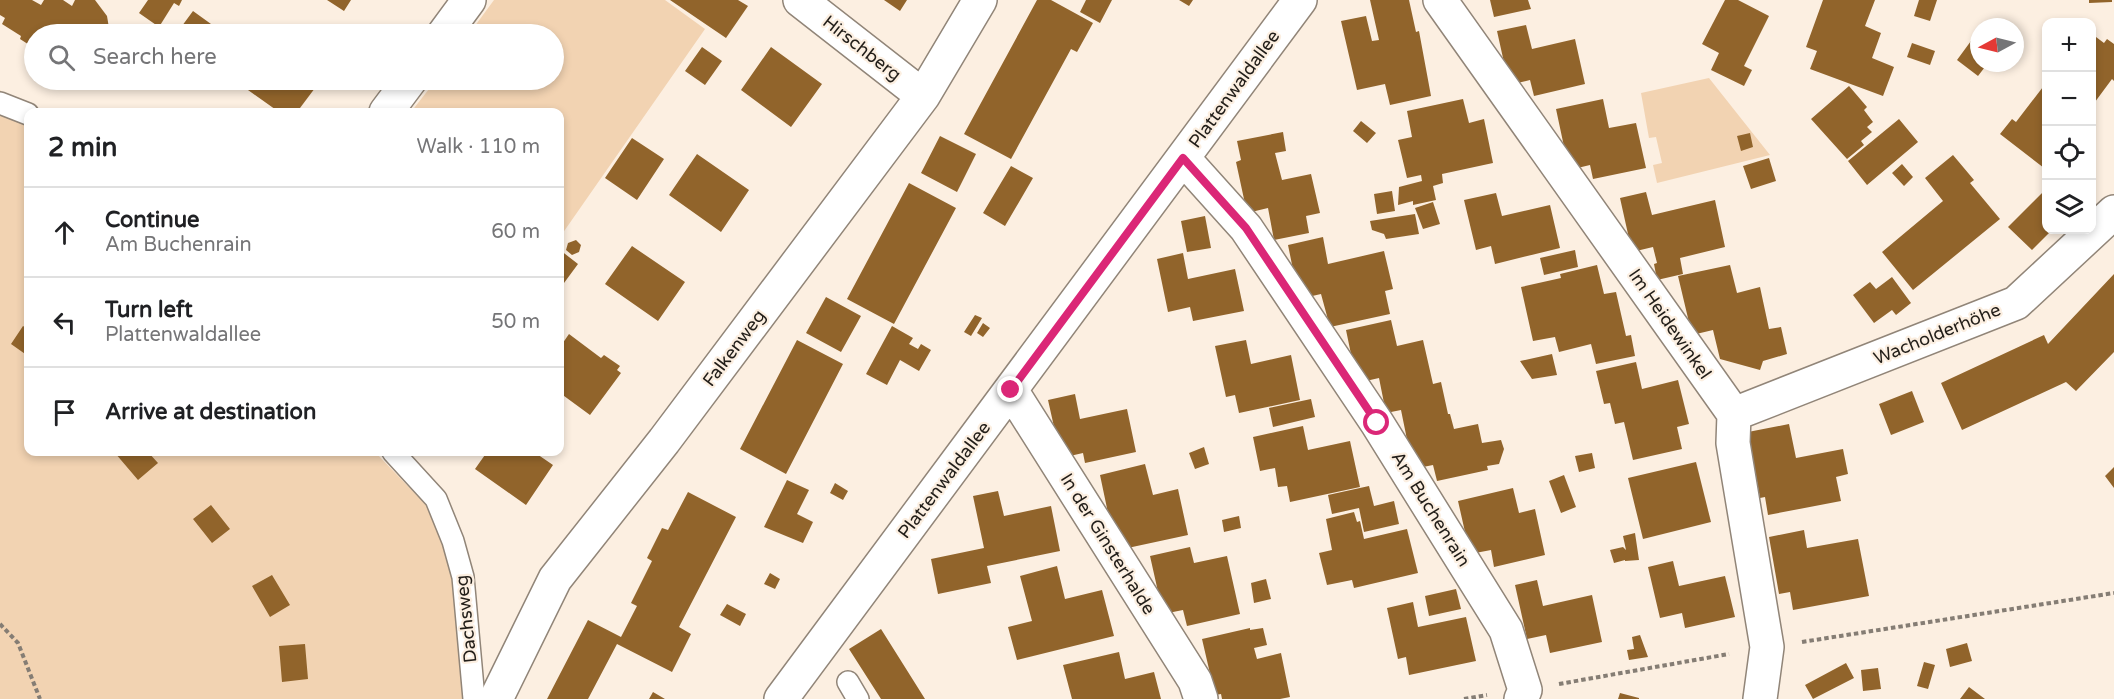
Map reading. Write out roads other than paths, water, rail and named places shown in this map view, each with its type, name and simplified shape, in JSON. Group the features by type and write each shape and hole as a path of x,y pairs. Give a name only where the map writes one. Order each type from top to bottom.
{"street":[{"path":"451,24 469,0"},
{"name":"Hirschberg","path":"800,0 923,96"},
{"name":"Falkenweg","path":"496,699 555,579 664,441 923,96 980,0"},
{"name":"Plattenwaldallee","path":"781,699 1300,0"},
{"name":"Im Heidewinkel","path":"1440,0 1734,414"},
{"path":"389,108 402,90"},
{"name":"Am Buchenrain","path":"1183,158 1246,228 1377,423 1506,630 1525,690 1521,699"},
{"name":"Wacholderhöhe","path":"1734,414 2016,303 2114,212"},
{"name":"In der Ginsterhalde","path":"1011,390 1195,681 1201,699"},
{"path":"1734,414 1733,443 1767,648 1760,699"}],"lane":[{"path":"0,102 24,112"},
{"name":"Dachsweg","path":"397,456 436,500 453,541 464,577 474,699"}]}
